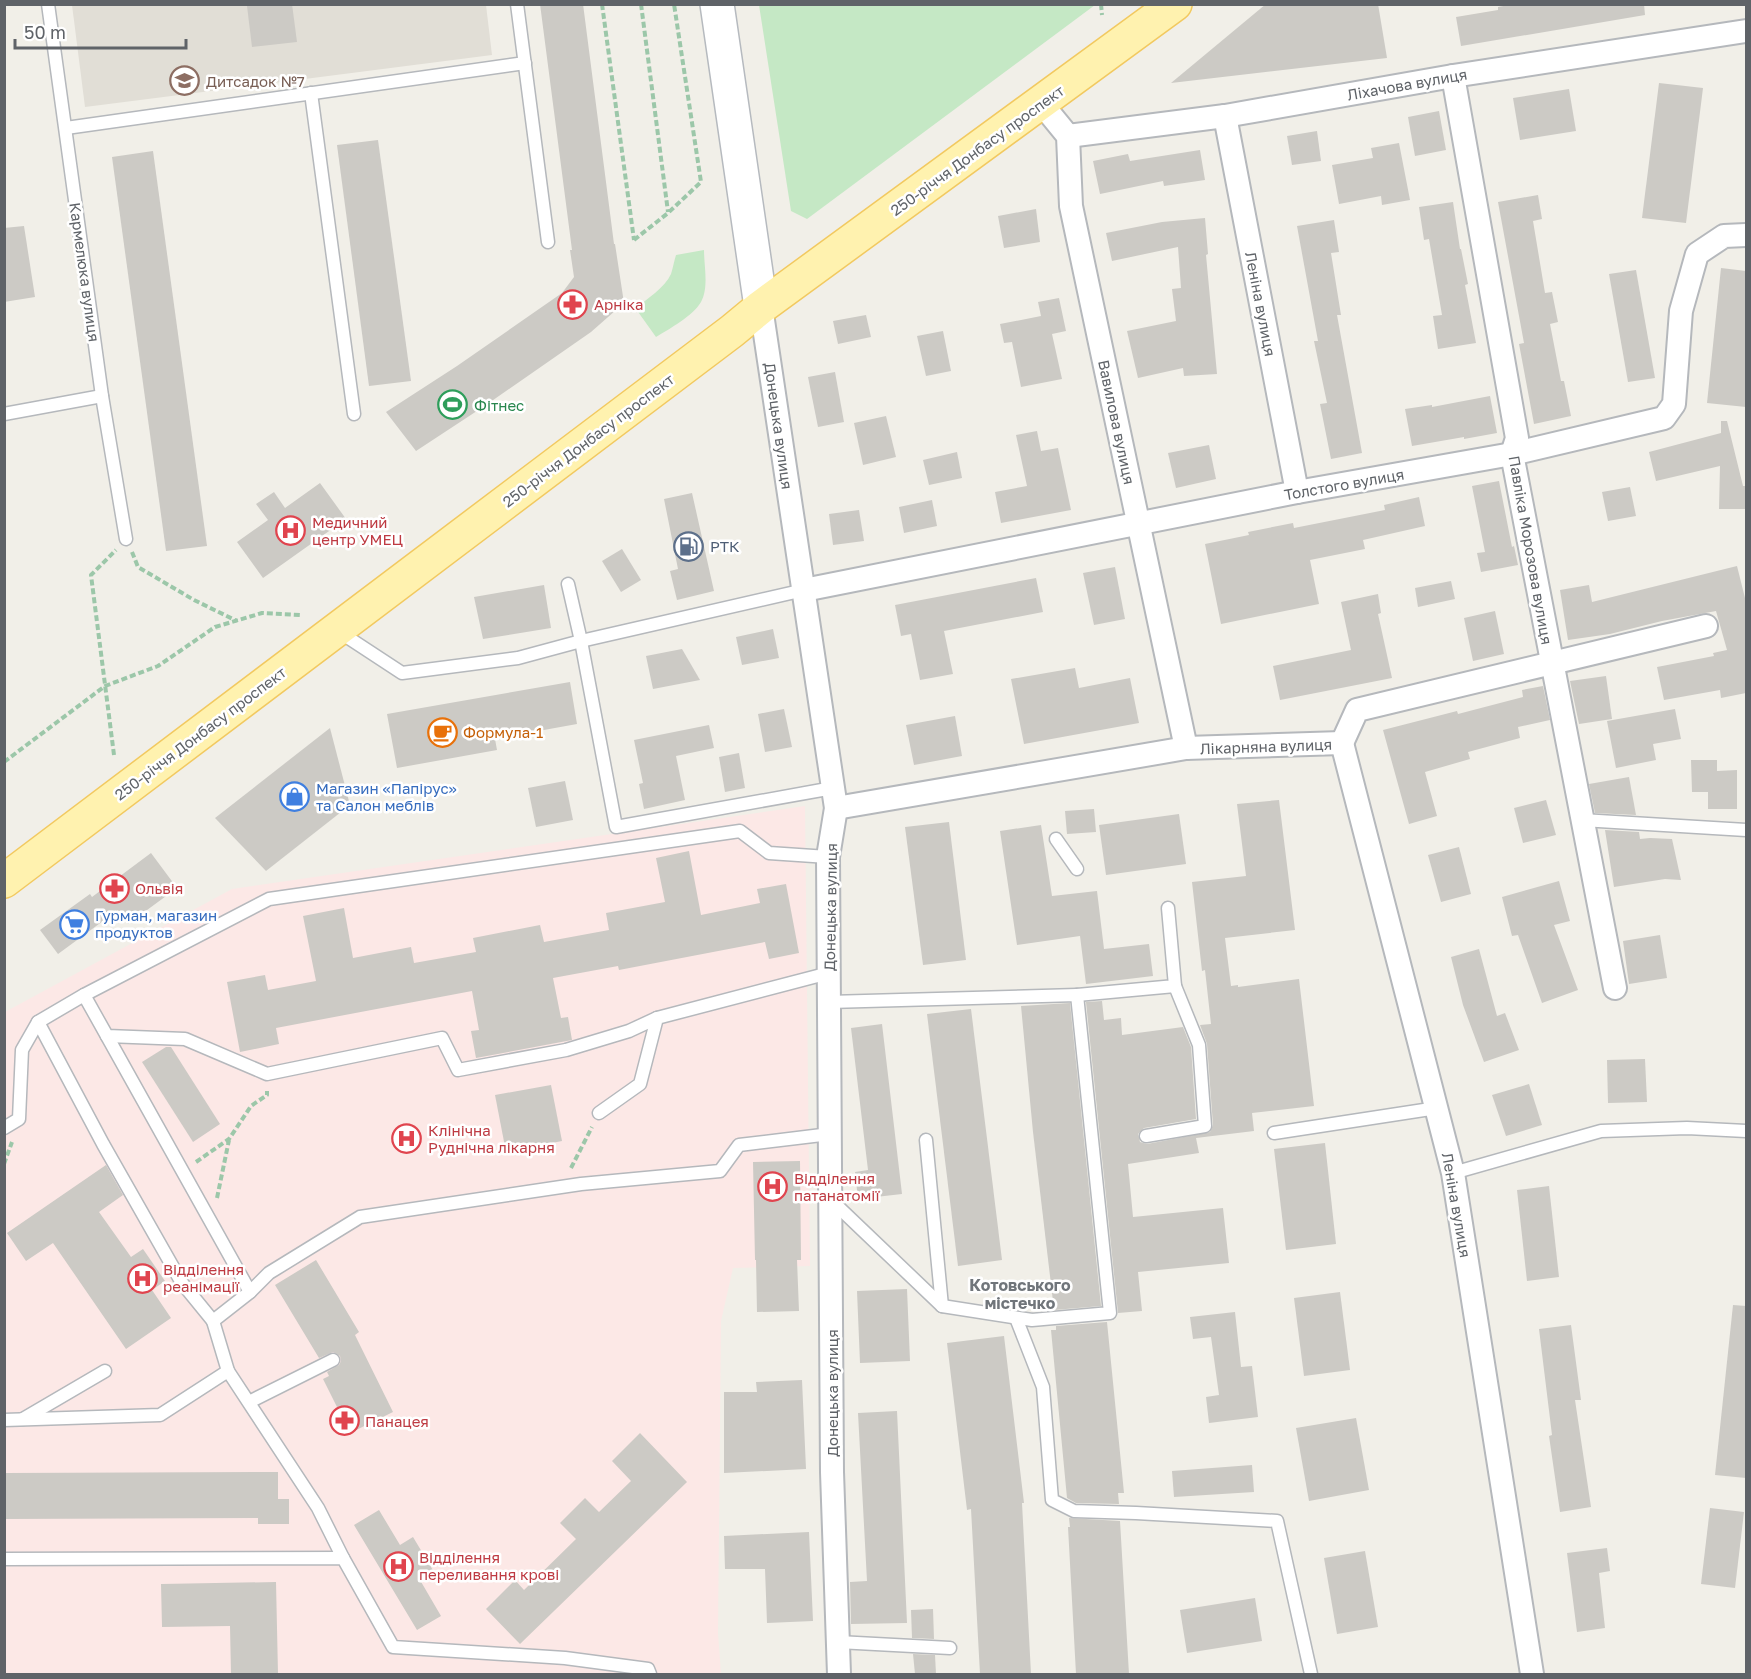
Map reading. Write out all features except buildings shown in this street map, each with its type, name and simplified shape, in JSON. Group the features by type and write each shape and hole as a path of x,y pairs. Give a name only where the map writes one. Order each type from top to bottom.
{"main road":[{"name":"Донецька вулиця","path":"717,4 762,307"},
{"name":"250-річчя Донбасу проспект","path":"4,881 762,307 1175,4"}],"street":[{"name":"Ліхачова вулиця","path":"1068,136 1225,116 1453,76 1746,31"},
{"name":"Павліка Морозова вулиця","path":"1453,76 1517,438 1512,454 1615,988"},
{"path":"1041,103 1068,136"},
{"name":"Леніна вулиця","path":"1225,116 1297,492"},
{"name":"Вавилова вулиця","path":"1068,136 1071,206 1186,748"},
{"name":"Толстого вулиця","path":"804,590 1297,492 1512,454 1664,418 1674,404 1682,311 1697,254 1724,236 1746,235"},
{"name":"Донецька вулиця","path":"762,307 834,798 828,857 832,1472 839,1674"},
{"name":"Лікарняна вулиця","path":"834,798 1186,748 1342,743 1357,710 1706,626"},
{"name":"Леніна вулиця","path":"1342,743 1453,1173 1532,1674"}],"lane":[{"name":"Кармелюка вулиця","path":"48,4 102,396 126,539"},
{"path":"517,4 549,242"},
{"path":"66,128 525,63"},
{"path":"311,93 354,414"},
{"path":"4,414 102,396"},
{"path":"568,584 616,827 834,798"},
{"path":"337,630 402,673 518,658 581,641 804,590"},
{"path":"1582,820 1746,831"},
{"path":"4,1128 19,1119 22,1050 38,1022 84,995 269,899 740,831 769,853 828,857"},
{"path":"1056,839 1077,869"},
{"path":"1146,1136 1205,1126 1199,1045 1175,986 1168,908"},
{"path":"107,1036 185,1039 267,1074 442,1038 458,1070 566,1050 629,1031 657,1018 829,973"},
{"path":"829,1002 1077,994 1175,986"},
{"path":"830,1199 942,1306 1032,1320 1110,1313 1077,994"},
{"path":"84,995 250,1292"},
{"path":"599,1113 640,1084 657,1018"},
{"path":"38,1022 103,1144 182,1283 213,1321 228,1371 318,1508 393,1647 565,1658 648,1669 650,1674"},
{"path":"1274,1132 1437,1108"},
{"path":"1453,1173 1601,1131 1687,1128 1746,1131"},
{"path":"213,1321 250,1292 269,1273 360,1217 561,1187 720,1171 739,1145 830,1134"},
{"path":"926,1140 942,1306"},
{"path":"1016,1318 1043,1387 1052,1500 1074,1512 1276,1521 1311,1674"},
{"path":"249,1402 333,1360"},
{"path":"22,1419 105,1371"},
{"path":"4,1420 160,1415 228,1371"},
{"path":"4,1559 343,1558"},
{"path":"838,1642 950,1648"}],"path":[{"path":"602,4 634,240 668,213 701,182 674,4"},
{"path":"641,4 668,213"},
{"path":"1101,4 1102,15"},
{"path":"114,754 91,574 126,539 138,567 194,600 237,621"},
{"path":"4,762 105,686 158,666 215,627 262,613 301,615"},
{"path":"183,1171 229,1139 251,1106 267,1095 267,1074"},
{"path":"561,1187 599,1113"},
{"path":"212,1225 229,1139"}],"shaded area":[{"name":"Дитсадок №7","path":"72,5 486,5 492,55 85,107"},
{"name":"Клінічна Руднічна лікарня","path":"805,806 810,1266 733,1268 721,1321 718,1633 721,1674 5,1674 5,1012 232,889"}],"green space":[{"path":"759,4 1095,5 807,219 791,211"},
{"path":"704,250 705,284 701,302 687,317 656,337 636,309 668,279 676,255"}],"place":[{"name":"Дитсадок №7","path":"185,81"},
{"name":"Арніка","path":"573,304"},
{"name":"Фітнес","path":"453,405"},
{"name":"Медичний центр УМЕЦ","path":"291,531"},
{"name":"РТК","path":"689,546"},
{"name":"Формула-1","path":"442,732"},
{"name":"Магазин «Папірус» та Салон меблів","path":"295,797"},
{"name":"Ольвія","path":"114,888"},
{"name":"Гурман, магазин продуктов","path":"74,924"},
{"name":"Клінічна Руднічна лікарня","path":"407,1139"},
{"name":"Відділення патанатомії","path":"773,1187"},
{"name":"Відділення реанімації","path":"142,1278"},
{"name":"Панацея","path":"344,1421"},
{"name":"Відділення переливання крові","path":"398,1566"}],"district":[{"name":"Котовського містечко","path":"1020,1294"}]}
